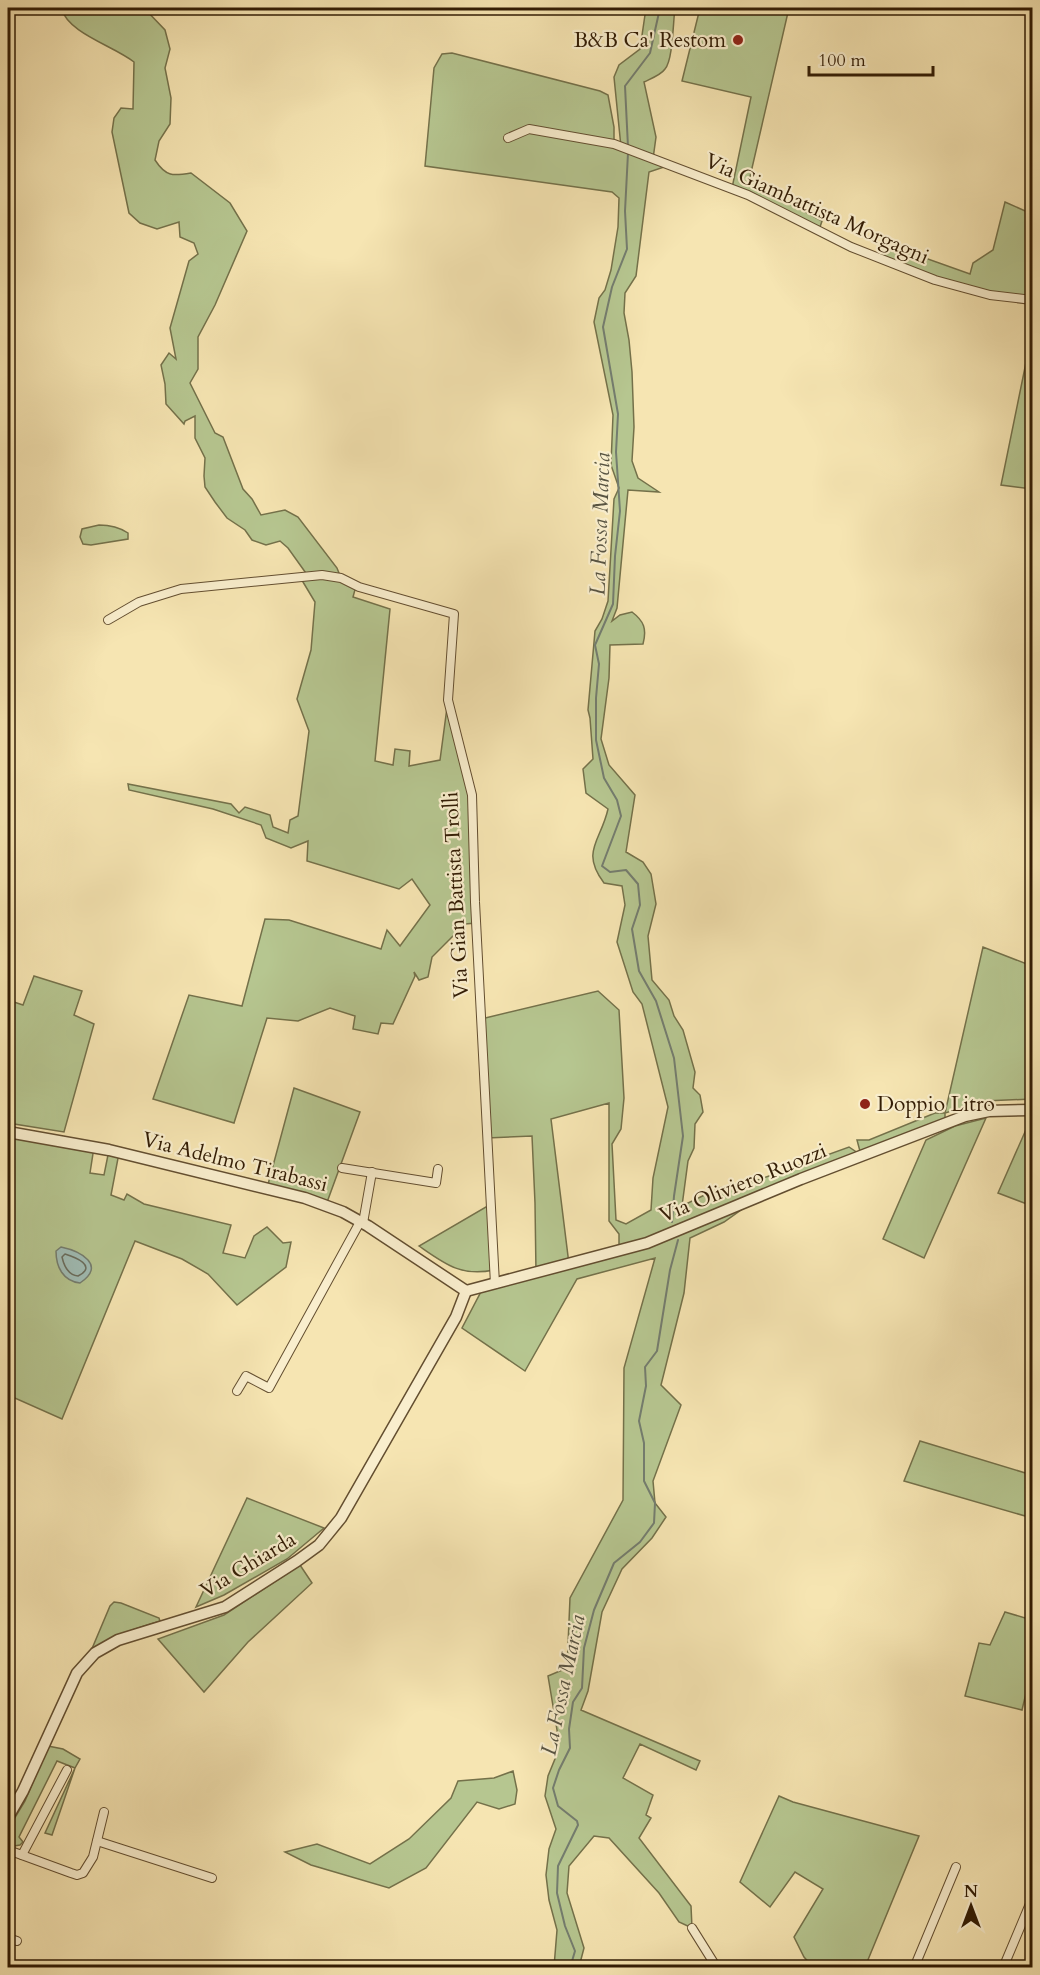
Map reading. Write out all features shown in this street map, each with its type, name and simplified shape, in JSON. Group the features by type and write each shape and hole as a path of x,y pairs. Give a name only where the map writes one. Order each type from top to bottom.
{"street":[{"name":"Via Giambattista Morgagni","path":"508,138 529,129 614,144 739,191 851,247 935,280 990,295 1032,300"},
{"name":"Via Gian Battista Trolli","path":"108,620 139,602 181,589 322,575 341,578 359,587 454,614 448,700 472,795 475,902 495,1284"},
{"name":"Via Oliviero Ruozzi","path":"466,1291 647,1243 801,1179 965,1116 989,1110 1032,1110"},
{"name":"Via Adelmo Tirabassi","path":"8,1132 109,1150 299,1195 362,1222 466,1291"},
{"path":"342,1168 436,1183 438,1169"},
{"path":"237,1391 246,1376 269,1388 362,1222 372,1172"},
{"name":"Via Ghiarda","path":"9,1812 23,1791 77,1673 95,1653 118,1640 225,1607 297,1561 326,1538 346,1511 453,1323 466,1291"},
{"path":"22,1855 67,1770"},
{"path":"8,1850 77,1875 83,1873 90,1864 104,1812"},
{"path":"97,1841 212,1878"},
{"path":"914,1968 956,1867"},
{"path":"1003,1968 1032,1903"},
{"path":"692,1928 717,1968"}],"green space":[{"path":"61,8 144,8 165,30 170,49 165,68 171,98 170,124 159,141 155,160 163,170 170,174 191,173 230,203 247,231 215,305 198,337 198,369 190,383 215,433 223,437 243,489 261,515 285,510 298,517 337,568 341,578 356,586 353,597 390,609 375,761 393,765 395,749 410,751 409,766 440,760 448,700 472,795 476,923 465,924 432,957 428,977 419,980 414,972 415,976 393,1024 381,1023 378,1034 353,1029 355,1016 330,1008 298,1021 267,1018 234,1123 153,1099 189,995 242,1006 265,919 289,920 381,949 387,930 400,946 430,905 412,879 399,889 307,861 308,841 291,848 266,838 261,825 213,809 129,790 128,784 231,804 239,813 245,807 270,815 273,827 288,833 290,820 298,816 309,731 297,699 311,650 315,602 300,577 308,576 288,548 280,541 266,545 252,540 245,530 227,518 205,487 205,458 195,438 195,416 185,421 184,424 166,404 161,365 169,353 176,359 170,328 189,261 198,254 194,243 180,237 179,222 157,229 140,223 129,213 112,132 114,118 121,108 133,109 134,62 82,32 66,17"},
{"path":"646,8 675,8 668,64 661,73 644,82 656,137 653,159 670,165 649,172 636,276 625,293 624,313 632,372 634,427 632,461 638,478 659,492 628,490 617,608 612,621 620,615 632,612 642,622 645,634 643,644 610,645 609,678 601,739 609,765 635,795 626,852 643,862 651,874 656,904 648,936 652,980 669,1000 674,1016 683,1030 695,1072 693,1088 700,1095 703,1112 695,1124 694,1148 688,1161 682,1206 719,1188 755,1181 849,1147 861,1155 857,1140 869,1140 935,1113 945,1113 945,1124 758,1198 724,1222 690,1238 684,1293 661,1385 681,1405 653,1481 655,1503 666,1517 652,1538 622,1569 602,1612 588,1691 581,1710 700,1761 696,1770 640,1744 623,1778 653,1795 646,1815 651,1818 639,1838 691,1906 692,1928 679,1922 659,1893 609,1838 594,1836 569,1866 567,1893 584,1948 579,1967 554,1967 557,1930 549,1900 546,1875 549,1849 556,1829 545,1796 548,1776 557,1754 558,1736 548,1676 567,1668 570,1598 623,1500 624,1368 655,1258 577,1279 525,1371 462,1328 483,1288 536,1273 532,1136 487,1138 481,1019 598,991 619,1010 624,1098 621,1129 612,1144 616,1220 626,1224 651,1210 653,1178 668,1107 642,1004 633,992 617,942 625,905 622,886 604,883 594,862 594,846 608,809 586,793 583,769 593,759 588,710 595,631 608,601 614,499 619,488 611,465 613,415 594,322 599,298 605,290 611,270 618,227 619,198 612,192 425,166 434,68 442,54 452,53 608,95 614,127 614,144 621,147 614,77 619,65 640,49","holes":["609,1103 609,1221 619,1234 619,1251 569,1264 551,1119"]},
{"path":"700,8 789,8 749,181 822,221 819,230 732,188 751,97 682,81"},
{"path":"1005,202 1032,214 1032,300 990,295 877,257 883,243 970,274 973,263 993,250"},
{"path":"1032,333 1032,489 1001,485"},
{"path":"99,525 121,529 128,533 128,539 91,545 83,544 80,537 82,529"},
{"path":"983,947 1032,966 1032,1099 984,1101 945,1113"},
{"path":"34,976 82,991 74,1015 94,1024 64,1132 8,1123 8,1000 23,1005"},
{"path":"294,1088 360,1112 326,1205 267,1188"},
{"path":"1032,1116 1032,1206 998,1193"},
{"path":"986,1118 924,1258 883,1239 926,1140 955,1126"},
{"path":"8,1132 94,1147 90,1173 104,1175 109,1150 119,1153 111,1195 124,1200 127,1194 144,1204 231,1225 223,1253 245,1258 254,1236 267,1227 283,1243 291,1242 286,1267 237,1305 208,1274 182,1259 135,1241 62,1419 8,1395"},
{"path":"491,1204 494,1270 472,1272 463,1270 445,1263 419,1246"},
{"path":"920,1441 1032,1475 1032,1518 904,1481"},
{"path":"247,1498 324,1528 287,1559 224,1595 196,1607"},
{"path":"300,1565 312,1583 248,1642 204,1692 158,1639 224,1615"},
{"path":"114,1602 159,1618 160,1621 115,1637 91,1651 110,1606"},
{"path":"1005,1612 1032,1620 1032,1694 1026,1693 1022,1710 965,1696 979,1643 990,1645"},
{"path":"48,1746 63,1749 80,1759 75,1768 57,1761 19,1837 23,1842 14,1846 8,1842 8,1829 25,1801"},
{"path":"75,1768 52,1835 45,1833"},
{"path":"513,1771 517,1790 515,1804 499,1809 477,1802 426,1868 389,1888 311,1865 285,1852 317,1844 370,1864 409,1839 451,1798 458,1781 494,1778"},
{"path":"779,1796 793,1802 919,1836 865,1967 813,1967 804,1957 794,1937 823,1889 795,1872 770,1907 740,1882"}],"water":[{"path":"61,1247 82,1255 91,1265 88,1276 80,1283 69,1279 59,1268 56,1251"}],"waterway":[{"name":"La Fossa Marcia","path":"628,147 625,86 650,53 660,8"},
{"name":"La Fossa Marcia","path":"628,153 625,211 627,249 612,287 603,327 618,414 616,452 620,511 613,604 595,645 599,664 596,740 604,778 617,800 621,816 602,866 610,872 626,870 638,884 640,905 632,929 639,971 656,1001 674,1058 683,1136 672,1222"},
{"name":"La Fossa Marcia","path":"570,1968 575,1951 565,1926 557,1893 558,1866 578,1825 577,1821 558,1806 553,1788 570,1748 569,1729 573,1702 582,1688 584,1648 594,1610 614,1563 640,1542 654,1523 655,1503 644,1481 644,1443 639,1421 646,1386 645,1367 657,1351 670,1270 678,1240"}],"place":[{"name":"B&B Ca' Restom","path":"738,40"},
{"name":"Doppio Litro","path":"865,1104"}]}
